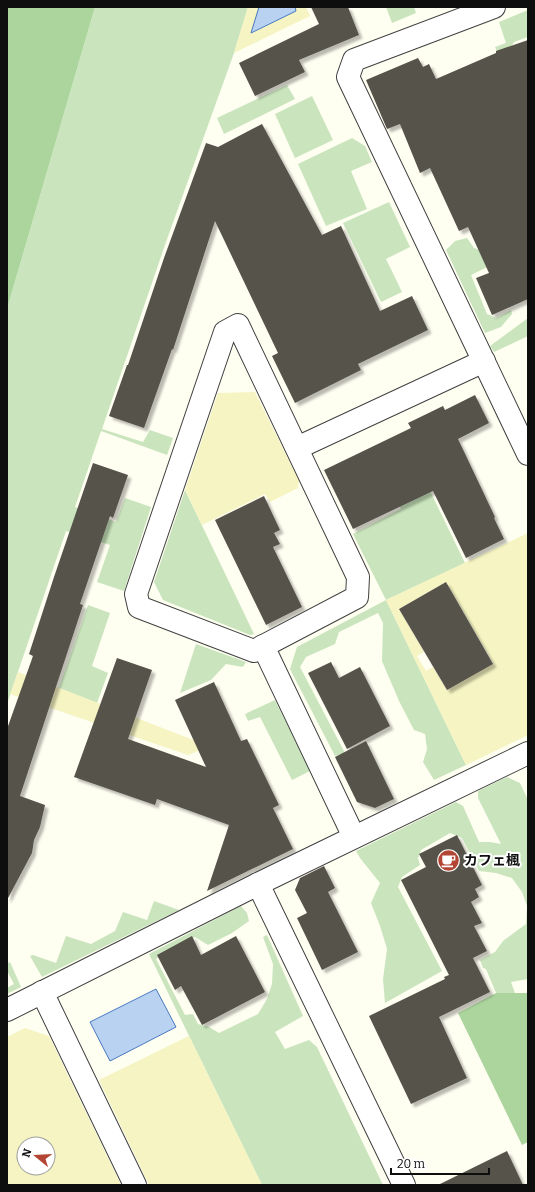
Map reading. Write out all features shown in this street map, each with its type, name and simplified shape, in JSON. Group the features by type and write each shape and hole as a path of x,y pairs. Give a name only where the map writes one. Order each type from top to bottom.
{"street":[{"path":"494,7 354,60 348,77 528,454"},
{"path":"238,325 297,448 358,576 356,597 254,651 139,607 136,594 225,332 238,325"},
{"path":"297,448 484,361"},
{"path":"263,646 354,837"},
{"path":"7,1010 258,884 528,753"},
{"path":"258,884 404,1185"},
{"path":"42,992 135,1185"}],"shaded area":[{"path":"7,7 95,7 7,309"},
{"path":"95,7 248,7 234,53 166,242 102,429 143,442 150,430 173,438 167,455 101,431 75,507 116,522 125,498 151,507 124,591 97,582 110,545 66,531 7,704 7,309"},
{"path":"386,7 414,7 416,13 392,23"},
{"path":"528,10 528,37 514,42 509,51 528,125 495,47 506,43 499,22"},
{"path":"287,85 295,99 224,134 217,118"},
{"path":"312,96 333,140 295,158 275,114"},
{"path":"352,138 365,146 372,162 351,171 367,209 326,226 298,164"},
{"path":"389,202 410,247 386,259 402,292 381,302 343,223"},
{"path":"467,238 474,248 480,250 528,247 471,275 487,314 496,318 511,310 512,314 501,327 485,333 446,250 455,241"},
{"path":"528,318 528,336 494,352 490,346"},
{"path":"415,460 465,563 386,600 353,534 401,509 384,475"},
{"path":"185,490 254,634 250,635 163,600 154,582"},
{"path":"386,600 466,765 434,780 423,762 427,749 425,734 414,730 399,701 382,661 383,623 378,613 339,632 335,644 306,657 300,667 345,753 335,756 290,669 297,647"},
{"path":"88,605 110,613 92,666 108,673 97,703 59,688"},
{"path":"196,644 246,662 243,667 226,664 211,680 180,693"},
{"path":"275,700 310,771 292,780 260,717 248,721 245,714"},
{"path":"507,777 520,783 528,800 528,979 511,982 515,993 496,993 486,969 483,968 480,960 495,952 503,941 526,924 527,906 522,892 512,878 496,873 479,871 462,838 450,833 421,850 418,858 420,865 402,877 398,887 442,971 385,1003 383,979 387,949 371,903 380,883 356,851 456,802 463,806 479,842 501,844 478,798 478,791"},
{"path":"154,901 179,910 42,977 30,956 33,955 56,963 66,936 91,944 115,931 123,912 147,920"},
{"path":"241,906 247,913 249,921 232,933 208,945 195,937 156,959 185,1015 193,1014 198,1024 209,1027 219,1033 258,1014 267,999 272,984 273,964 263,937 267,935 303,1016 275,1032 285,1049 309,1040 317,1047 383,1185 262,1185 149,954"},
{"path":"10,962 21,987 7,994 7,988 14,984 7,971 7,964"},
{"path":"496,993 528,993 528,1142 522,1145 458,1013"}],"sand":[{"path":"248,7 259,7 252,32 296,11 295,7 306,7 310,16 234,53"},
{"path":"255,392 299,481 298,488 270,502 265,494 202,525 185,490 218,393"},
{"path":"528,533 528,735 466,765 386,600","holes":["446,582 493,663 447,690 433,667 426,671 417,656 424,652 399,609"]},
{"path":"18,672 196,741 200,750 188,755 10,694"},
{"path":"25,1028 49,1036 121,1185 7,1185 7,1037"},
{"path":"189,1036 262,1185 149,1185 99,1080"}],"water":[{"path":"259,7 295,7 296,11 251,33"},
{"path":"156,989 176,1027 110,1061 90,1022"}],"building":[{"path":"311,7 348,7 359,35 299,60 305,72 255,96 239,63 319,24"},
{"path":"528,40 528,299 492,315 476,278 489,273 468,227 459,231 430,168 420,173 400,124 387,129 366,80 418,58 423,67 429,64 436,79 496,53 496,51"},
{"path":"262,124 322,235 341,226 380,311 412,296 428,330 358,364 361,370 295,403 272,356 278,353 215,221 173,350 172,349 144,428 109,416 206,143 218,147"},
{"path":"475,395 489,423 458,439 504,539 466,558 433,491 353,529 324,470 411,428 408,423 443,406 445,410"},
{"path":"93,463 128,475 113,518 110,516 80,604 83,605 20,796 45,805 40,827 34,840 32,853 7,900 7,729 33,656 29,654"},
{"path":"264,496 280,530 274,533 280,544 273,547 302,607 266,625 215,520"},
{"path":"446,582 493,664 447,690 399,609"},
{"path":"117,658 152,670 128,739 206,767 175,700 214,682 241,741 247,739 279,805 273,808 293,849 207,891 229,825 157,799 155,805 74,777"},
{"path":"331,662 339,678 360,667 390,726 347,749 308,673"},
{"path":"366,741 394,799 375,808 357,802 335,757"},
{"path":"457,835 482,885 475,889 479,897 471,902 482,923 474,926 487,951 473,958 490,992 439,1017 467,1078 411,1104 369,1016 445,979 444,977 449,975 401,880 426,867 419,854"},
{"path":"324,866 335,888 328,892 358,952 322,970 297,918 307,913 295,890 300,878"},
{"path":"192,936 201,955 236,936 265,992 202,1025 181,986 175,990 157,955"},
{"path":"507,1151 523,1185 438,1185"}],"place":[{"name":"カフェ楓","path":"448,860"}]}
